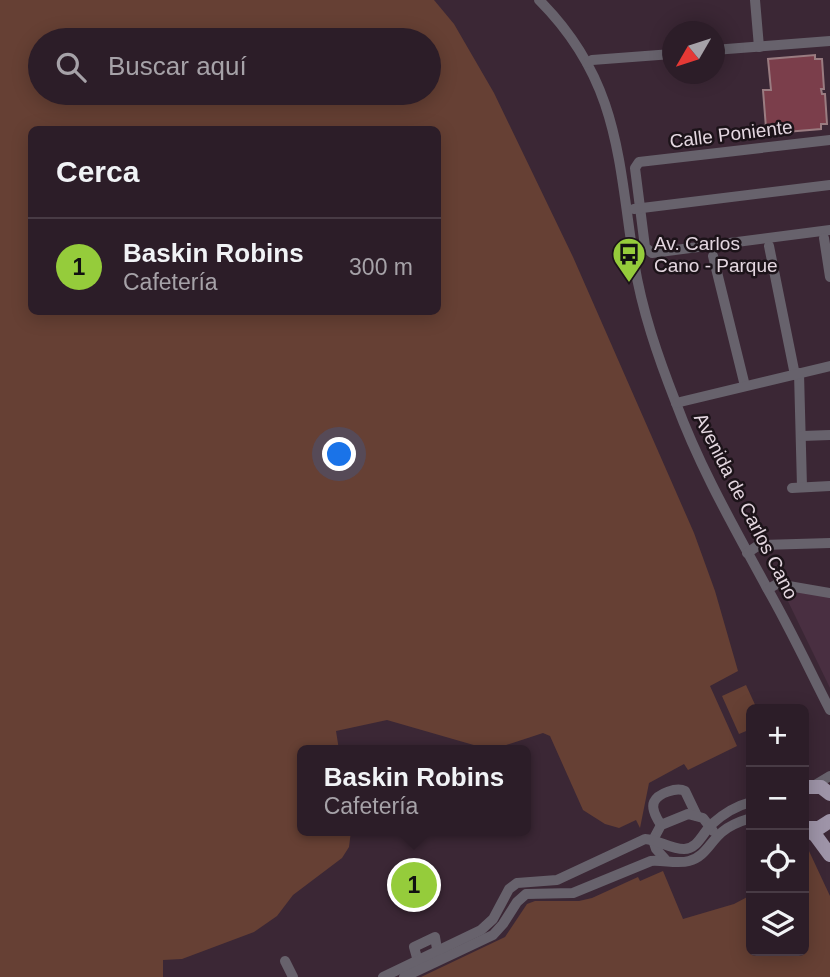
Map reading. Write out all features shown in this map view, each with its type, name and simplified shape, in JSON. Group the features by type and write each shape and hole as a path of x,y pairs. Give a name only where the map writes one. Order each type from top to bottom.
{"main road":[{"path":"809,786 830,794"},
{"path":"809,828 819,828 830,821"},
{"path":"830,821 830,830"},
{"path":"807,830 824,845 830,855"}],"street":[{"name":"Avenida de Carlos Cano","path":"539,0 569,33 603,98 618,146 634,261 644,310 676,403 702,467 830,710"},
{"path":"755,0 759,47"},
{"path":"725,49 830,41"},
{"path":"587,63 592,60 662,55"},
{"name":"Calle Poniente","path":"640,208 636,164 830,140"},
{"path":"628,209 830,185"},
{"path":"640,208 648,250 652,253 827,234 830,277"},
{"path":"769,247 797,374 802,436 797,487 830,486"},
{"path":"713,256 745,386"},
{"path":"676,403 830,366"},
{"path":"802,436 830,435"},
{"path":"747,552 759,545 830,543"},
{"path":"768,589 777,584 830,593"},
{"path":"809,786 830,776"},
{"path":"661,825 653,803 675,789 685,791 697,816"},
{"path":"438,956 489,924 503,896 517,883 557,880 645,839 653,839 675,848 692,847 710,825 729,811 746,804"},
{"path":"665,859 656,849 653,839 661,825 688,814 704,818 710,825 715,840"},
{"path":"383,977 493,935 516,902 526,894 573,893 651,861 693,860 703,854 730,827 746,820"},
{"path":"419,965 414,947 435,937 438,956"},
{"path":"285,961 293,977"},
{"path":"404,977 419,965"}],"shaded area":[{"path":"0,0 434,0 454,24 494,93 573,257 694,533 715,591 738,671 710,686 737,746 688,770 684,764 649,783 640,828 636,820 619,828 605,824 583,810 550,736 543,733 506,745 474,745 387,720 336,731 338,745 297,745 297,836 350,836 349,847 342,858 293,895 277,916 254,932 182,959 163,960 163,977 0,977"},
{"path":"785,588 830,596 830,688 783,591"},
{"path":"746,685 755,704 746,704 746,731 739,734 722,696"},
{"path":"809,851 830,896 830,977 421,977 505,937 527,904 535,901 579,901 592,898 638,877 640,881 663,871 683,919 734,904 746,898 746,956 809,956"}],"building":[{"path":"815,55 815,59 822,59 824,89 821,89 822,94 825,94 827,124 821,124 821,129 774,133 774,127 766,128 763,90 771,90 768,59"},
{"path":"423,873 427,893 405,896 401,877"}],"place":[{"name":"Av. Carlos Cano - Parque","path":"629,284"},
{"name":"Baskin Robins","path":"414,885"}]}
